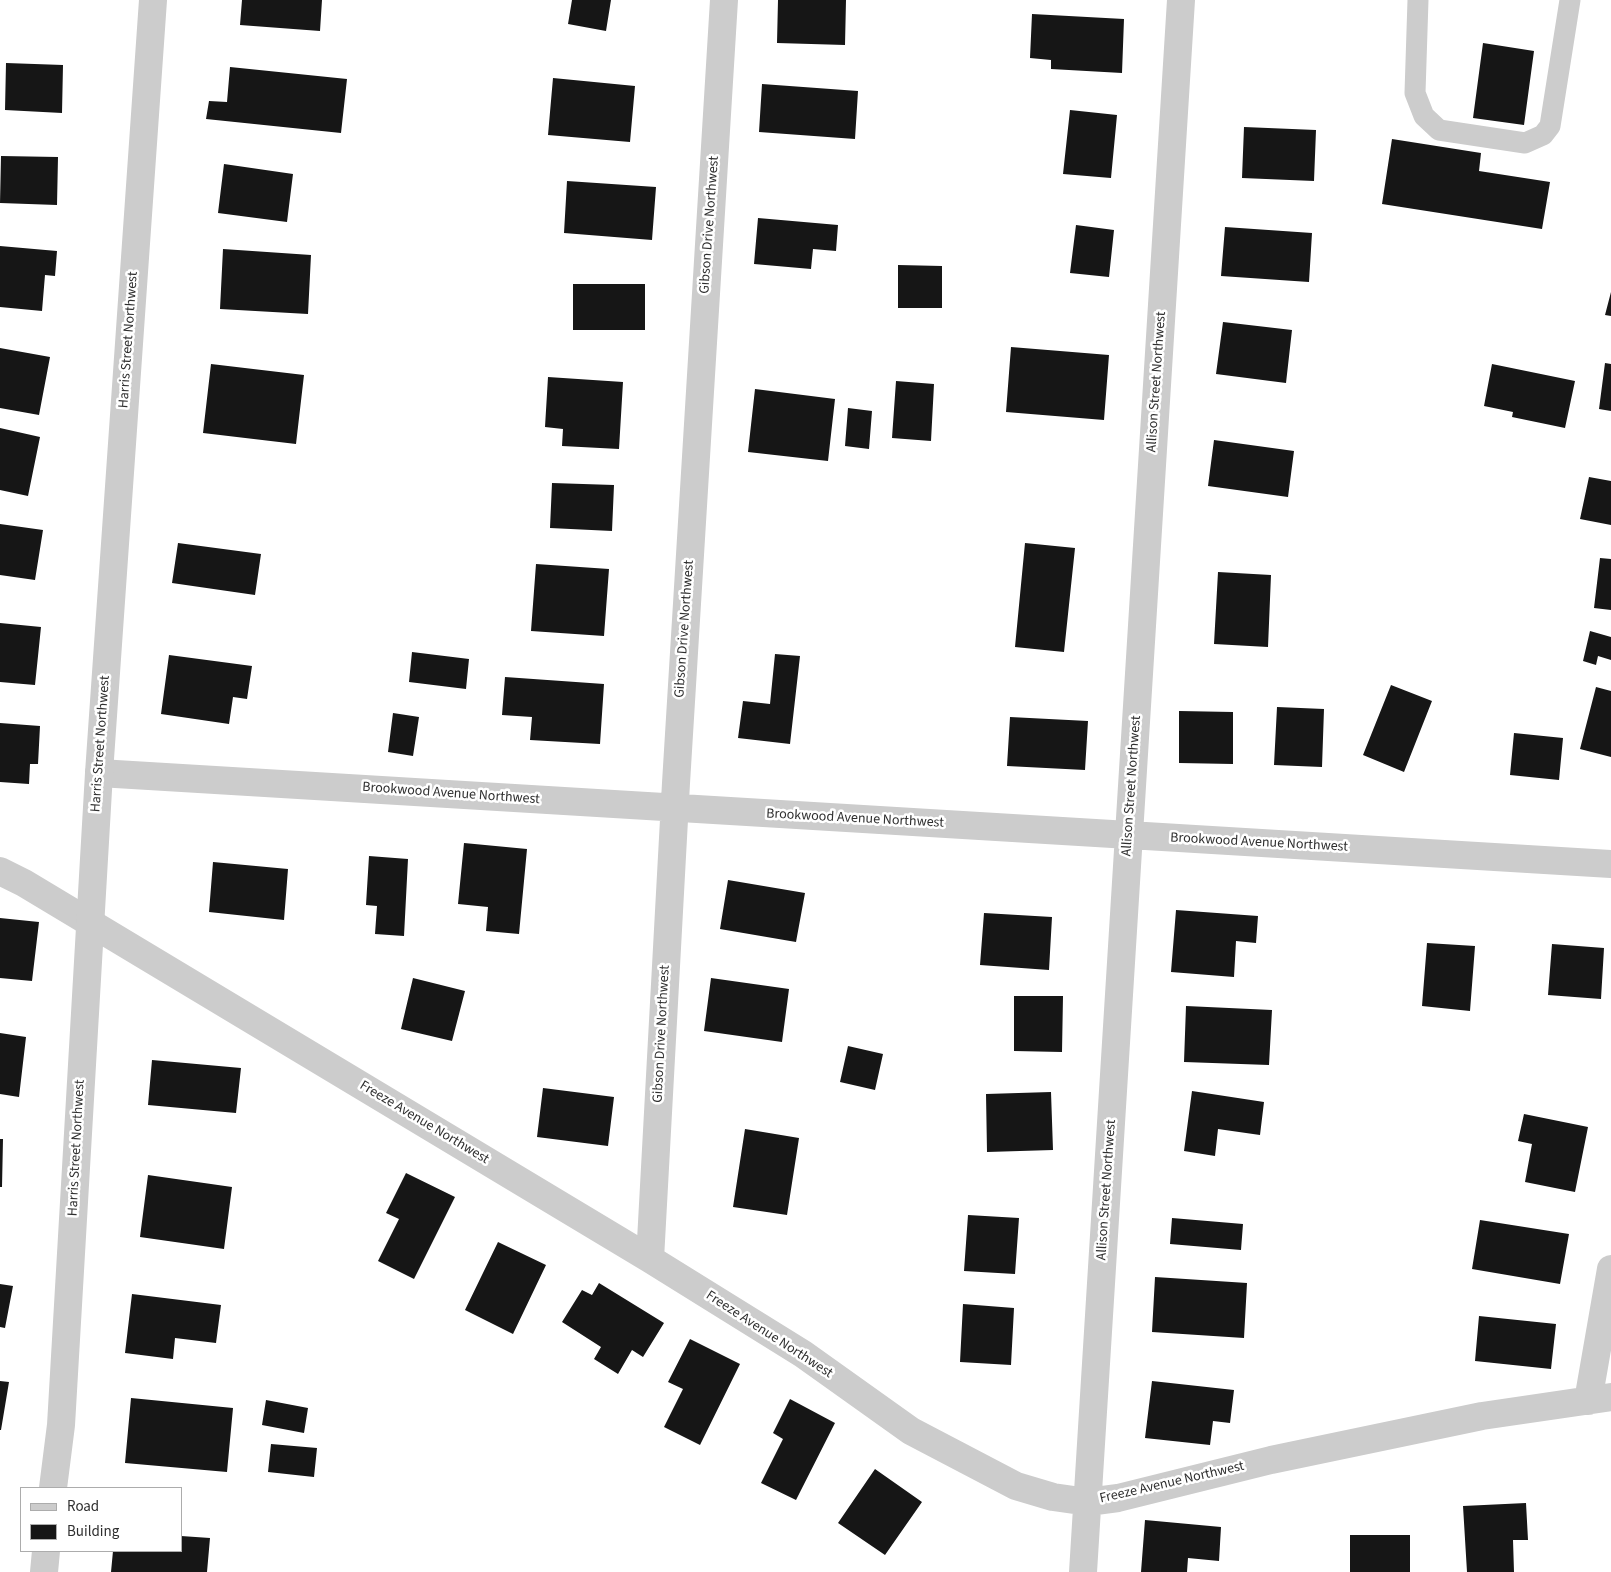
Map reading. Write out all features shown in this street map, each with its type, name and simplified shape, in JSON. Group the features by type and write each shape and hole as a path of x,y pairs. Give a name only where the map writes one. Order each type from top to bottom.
{"street":[{"name":"Harris Street Northwest","path":"53,1487 61,1425 99,773 153,0"},
{"name":"Gibson Drive Northwest","path":"650,1259 674,808 724,0"},
{"name":"Allison Street Northwest","path":"1083,1572 1182,0"},
{"name":"Brookwood Avenue Northwest","path":"99,773 1611,864"},
{"name":"Freeze Avenue Northwest","path":"0,871 650,1259 803,1354 911,1431 1016,1486 1053,1497 1088,1502 1118,1498 1271,1460 1482,1416 1600,1399"},
{"path":"1600,1399 1611,1270"},
{"path":"44,1572 46,1552"}],"lane":[{"path":"1418,0 1415,93 1424,116 1439,130 1525,143 1543,135 1550,126 1570,0"}],"building":[{"path":"242,0 322,0 320,31 240,25"},
{"path":"572,0 611,0 606,31 568,24"},
{"path":"778,0 846,0 845,45 777,43"},
{"path":"1032,14 1124,19 1122,73 1051,69 1051,60 1030,58"},
{"path":"1483,43 1534,51 1524,125 1473,118"},
{"path":"6,63 63,65 62,113 5,110"},
{"path":"230,67 347,79 341,133 206,119 209,101 227,102"},
{"path":"553,78 635,86 630,142 548,135"},
{"path":"762,84 858,91 855,139 759,132"},
{"path":"1070,110 1117,115 1111,178 1063,174"},
{"path":"1244,127 1316,130 1314,181 1242,178"},
{"path":"1392,139 1481,153 1479,171 1550,182 1542,229 1382,204"},
{"path":"1,156 58,157 57,205 0,203"},
{"path":"224,164 293,174 287,222 218,213"},
{"path":"567,181 656,187 652,240 564,233"},
{"path":"758,218 838,225 836,251 813,249 811,269 754,264"},
{"path":"1076,225 1114,230 1109,277 1070,273"},
{"path":"1225,227 1312,233 1309,282 1221,276"},
{"path":"0,246 57,251 55,276 45,275 42,311 0,307"},
{"path":"223,249 311,255 308,314 220,309"},
{"path":"898,265 942,266 942,308 898,308"},
{"path":"573,284 645,284 645,330 573,330"},
{"path":"1611,292 1611,316 1605,315"},
{"path":"1223,322 1292,330 1286,383 1216,374"},
{"path":"1011,347 1109,355 1104,420 1006,412"},
{"path":"0,348 50,357 39,415 0,408"},
{"path":"1605,363 1611,364 1611,411 1599,409"},
{"path":"211,364 304,375 296,444 203,433"},
{"path":"1492,364 1575,381 1565,428 1512,417 1513,412 1484,406"},
{"path":"548,377 623,382 619,449 562,446 563,429 545,427"},
{"path":"896,381 934,384 931,441 892,438"},
{"path":"755,389 835,399 828,461 748,452"},
{"path":"848,408 872,411 869,449 845,446"},
{"path":"0,428 40,437 28,496 0,490"},
{"path":"1214,440 1294,451 1288,497 1208,486"},
{"path":"1589,477 1611,481 1611,525 1580,519"},
{"path":"552,483 614,485 612,531 550,528"},
{"path":"0,524 43,530 35,580 0,575"},
{"path":"178,543 261,554 255,595 172,583"},
{"path":"1025,543 1075,548 1064,652 1015,647"},
{"path":"1600,558 1611,559 1611,610 1594,608"},
{"path":"536,564 609,569 604,636 531,631"},
{"path":"1218,572 1271,575 1268,647 1214,644"},
{"path":"0,623 41,627 35,685 0,682"},
{"path":"1590,631 1611,637 1611,660 1598,656 1596,665 1583,661"},
{"path":"412,652 469,659 466,689 409,682"},
{"path":"775,654 800,656 790,744 738,738 743,701 770,704"},
{"path":"169,655 252,666 247,699 233,697 229,724 161,714"},
{"path":"505,677 604,684 600,744 530,740 532,717 502,715"},
{"path":"1391,685 1432,701 1404,772 1363,755"},
{"path":"1596,687 1611,691 1611,757 1580,749"},
{"path":"1277,707 1324,709 1322,767 1274,765"},
{"path":"1179,711 1233,712 1233,764 1179,763"},
{"path":"393,713 419,717 413,756 388,752"},
{"path":"1010,717 1088,721 1085,770 1007,766"},
{"path":"0,723 40,726 38,764 30,764 29,784 0,782"},
{"path":"1514,733 1563,738 1559,780 1510,775"},
{"path":"464,843 527,849 519,934 486,931 488,907 458,904"},
{"path":"369,856 408,859 404,936 375,934 377,906 366,905"},
{"path":"213,862 288,869 284,920 209,912"},
{"path":"728,880 805,893 796,942 720,929"},
{"path":"1176,910 1258,916 1256,943 1236,941 1234,977 1171,972"},
{"path":"984,913 1052,917 1049,970 980,965"},
{"path":"0,918 39,922 32,981 0,978"},
{"path":"1427,943 1475,946 1470,1011 1422,1006"},
{"path":"1552,944 1604,948 1601,999 1548,995"},
{"path":"413,978 465,991 452,1041 401,1029"},
{"path":"711,978 789,989 782,1042 704,1031"},
{"path":"1014,996 1063,996 1062,1052 1014,1051"},
{"path":"1186,1006 1272,1010 1269,1065 1184,1062"},
{"path":"0,1033 26,1037 19,1097 0,1094"},
{"path":"848,1046 883,1054 875,1090 840,1082"},
{"path":"152,1060 241,1068 236,1113 148,1105"},
{"path":"543,1088 614,1097 608,1146 537,1137"},
{"path":"1192,1091 1264,1102 1260,1135 1218,1129 1215,1156 1184,1151"},
{"path":"1051,1092 1053,1150 987,1152 986,1094"},
{"path":"1524,1114 1588,1127 1575,1192 1525,1182 1532,1144 1518,1141"},
{"path":"745,1129 799,1138 787,1215 733,1207"},
{"path":"0,1139 3,1139 2,1187 0,1187"},
{"path":"406,1173 455,1197 414,1279 378,1261 399,1219 386,1213"},
{"path":"148,1175 232,1187 224,1249 140,1237"},
{"path":"968,1215 1019,1218 1015,1274 964,1271"},
{"path":"1172,1218 1243,1224 1241,1250 1170,1244"},
{"path":"1480,1220 1569,1234 1560,1284 1472,1269"},
{"path":"498,1242 546,1265 513,1334 465,1310"},
{"path":"1155,1277 1247,1283 1244,1338 1152,1332"},
{"path":"599,1283 664,1323 643,1357 632,1350 618,1374 594,1359 601,1347 562,1322 582,1290 592,1295"},
{"path":"0,1284 13,1286 5,1328 0,1327"},
{"path":"132,1294 221,1305 216,1343 175,1338 173,1359 125,1353"},
{"path":"963,1304 1014,1308 1011,1365 960,1362"},
{"path":"1479,1316 1556,1324 1551,1369 1475,1361"},
{"path":"690,1339 740,1364 700,1445 664,1427 683,1389 668,1382"},
{"path":"0,1381 9,1382 1,1430 0,1430"},
{"path":"1152,1381 1234,1390 1230,1423 1213,1421 1210,1445 1145,1438"},
{"path":"131,1398 233,1408 227,1472 125,1463"},
{"path":"790,1399 835,1423 796,1500 761,1483 783,1439 773,1433"},
{"path":"266,1400 308,1408 304,1433 262,1425"},
{"path":"271,1444 317,1448 314,1477 268,1472"},
{"path":"875,1469 922,1502 885,1555 838,1523"},
{"path":"1526,1503 1528,1540 1513,1540 1514,1572 1467,1572 1463,1506"},
{"path":"1145,1520 1221,1527 1219,1561 1188,1558 1187,1572 1141,1572"},
{"path":"1350,1535 1410,1535 1410,1572 1350,1572"},
{"path":"182,1536 210,1538 207,1572 111,1572 113,1552 182,1552"}]}
